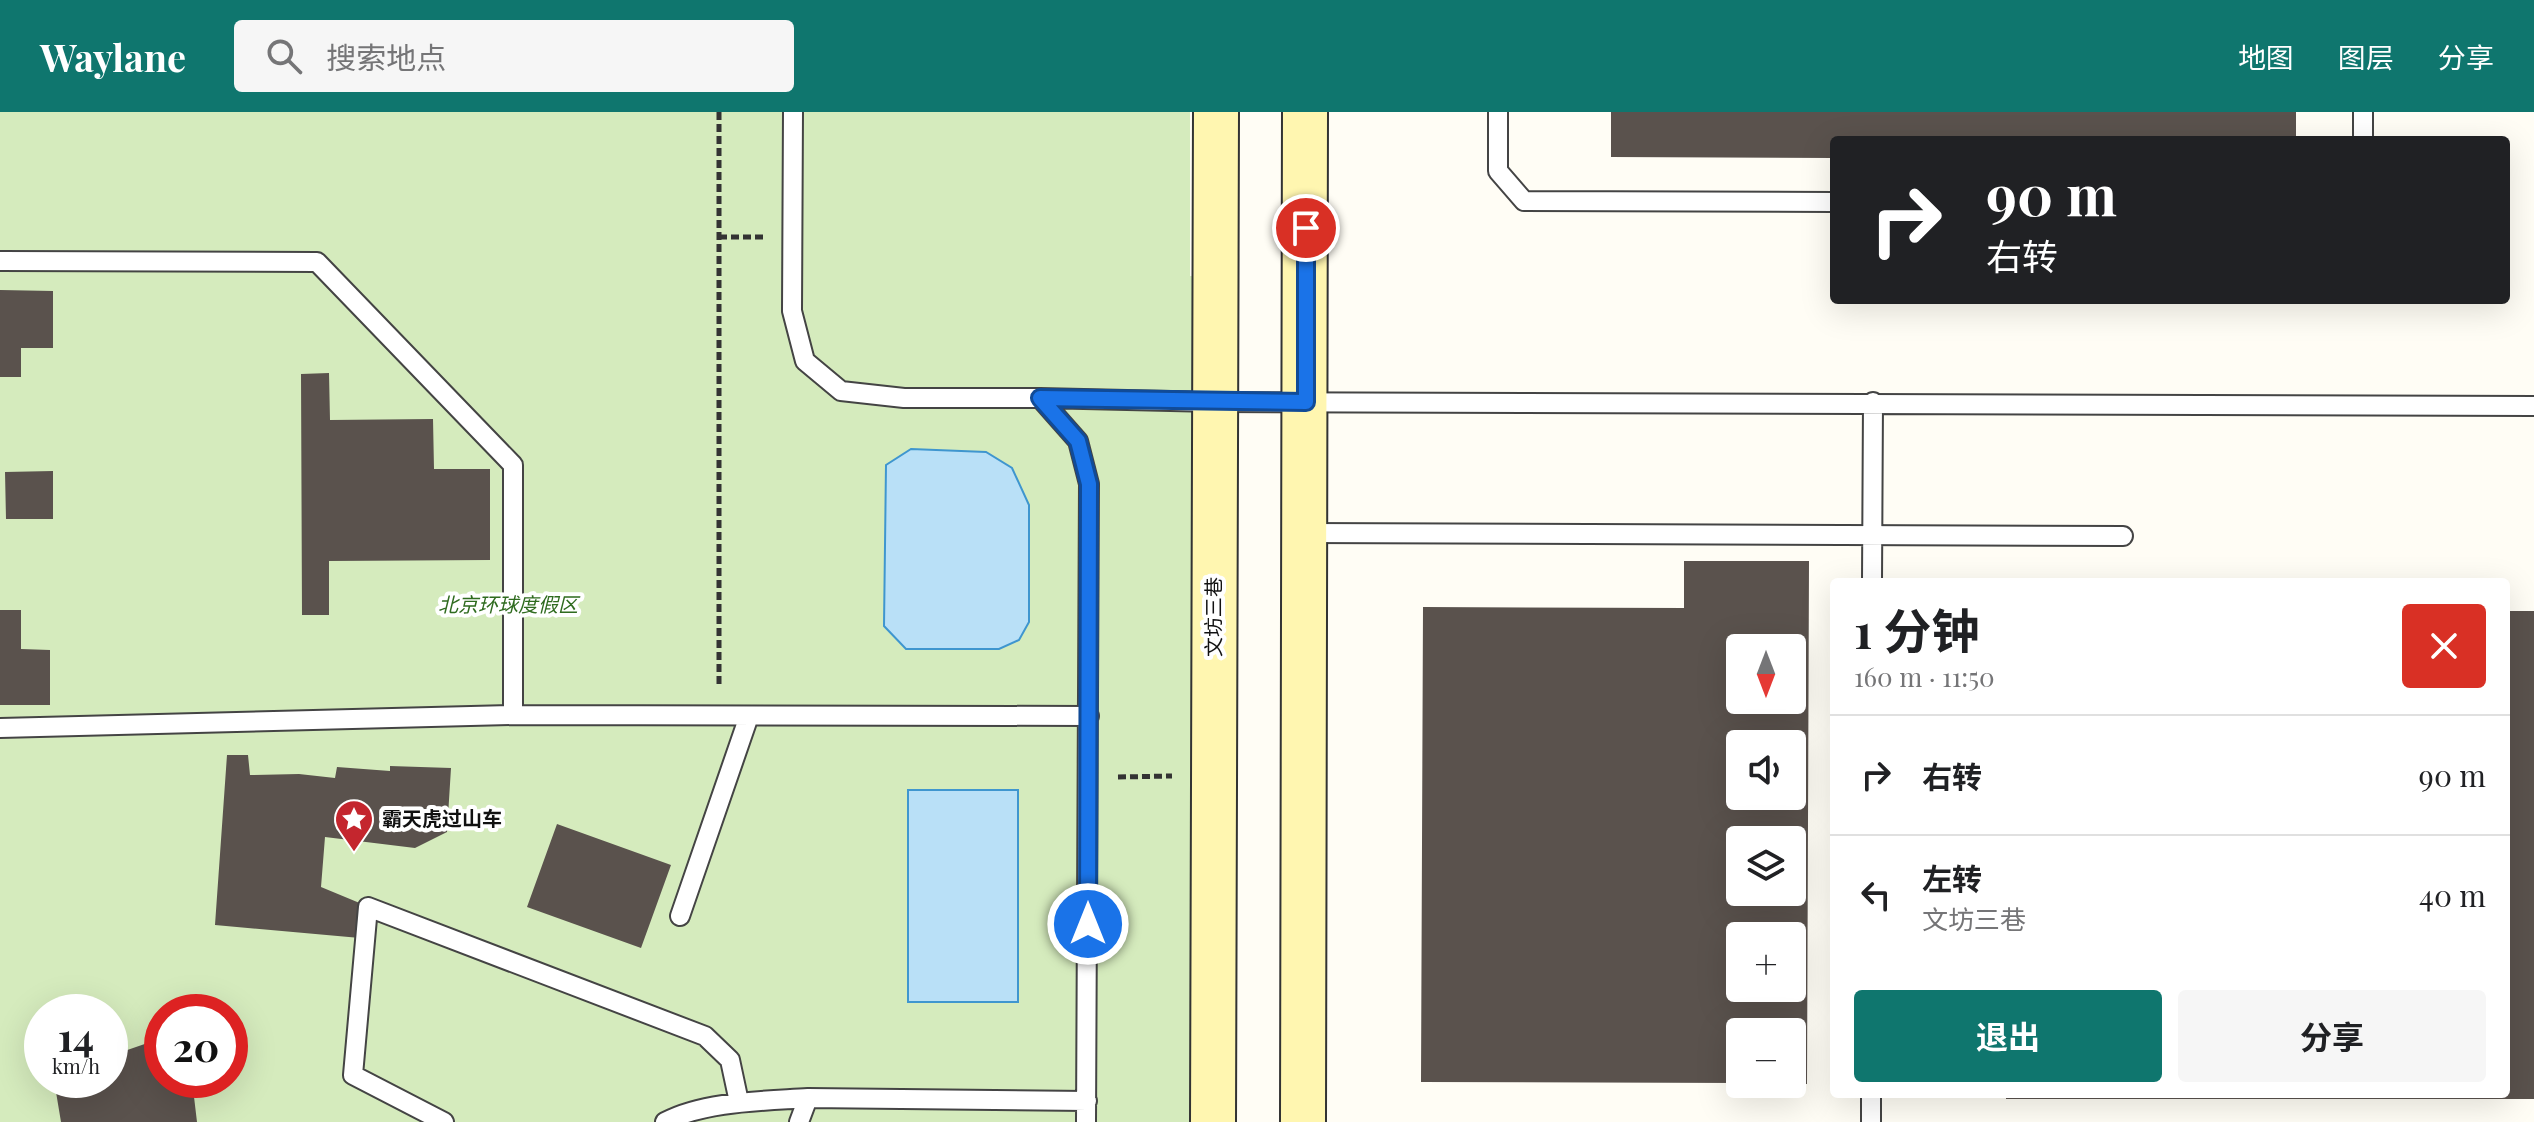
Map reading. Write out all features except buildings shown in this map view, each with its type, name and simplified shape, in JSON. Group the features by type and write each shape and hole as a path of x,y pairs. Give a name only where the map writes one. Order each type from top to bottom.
{"main road":[{"name":"文坊三巷","path":"1213,1122 1216,112"},
{"path":"1303,1122 1305,112"}],"lane":[{"path":"793,112 792,311 805,361 841,391 904,398 1214,402 2534,406"},
{"path":"1498,112 1498,171 1524,201 1830,202"},
{"path":"2363,112 2363,136"},
{"path":"0,261 317,262 513,465 513,715"},
{"path":"1040,398 1078,441 1089,484 1086,1122"},
{"path":"1872,578 1873,402"},
{"path":"1305,533 2123,536"},
{"path":"0,728 513,715 1089,716"},
{"path":"680,916 749,716"},
{"path":"444,1122 353,1075 368,907 705,1036 730,1060 739,1102"},
{"path":"665,1122 739,1102 808,1098 1087,1101"},
{"path":"799,1122 808,1098"},
{"path":"1871,1098 1871,1122"}],"path":[{"path":"719,112 719,717"},
{"path":"719,237 792,237"}],"green space":[{"name":"北京环球度假区","path":"0,112 1190,112 1190,276 1210,277 1196,1122 0,1122"}],"water":[{"path":"911,449 986,452 1012,468 1029,505 1029,622 1019,640 999,649 906,649 884,626 886,465"},
{"path":"908,790 1018,790 1018,1002 908,1002"}],"place":[{"name":"霸天虎过山车","path":"354,853"}],"route":[{"path":"1088,924 1089,484 1078,441 1040,398 1306,402 1306,228"}]}
